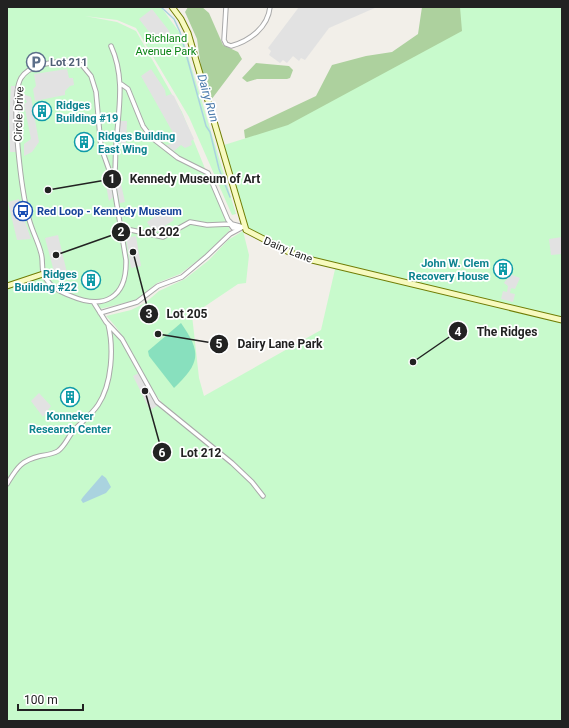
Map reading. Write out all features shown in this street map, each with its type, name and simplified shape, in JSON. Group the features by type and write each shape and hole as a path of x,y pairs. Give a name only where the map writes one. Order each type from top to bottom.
{"street":[{"path":"172,7 181,19 188,33 244,227"},
{"path":"226,7 224,40 226,44 231,46 247,40 264,25 270,7"},
{"path":"111,46 117,62 121,84 116,146 116,170 113,181"},
{"name":"Circle Drive","path":"43,274 43,260 29,218 18,154 17,97 20,80 27,72 38,66 65,61 77,62 87,70 92,77 96,92 102,154 113,181 122,232 126,267 122,284 112,297 94,303"},
{"path":"121,84 128,89 146,132 178,158 208,173 228,220 232,224 244,227"},
{"path":"122,232 131,230 160,237 169,235 190,222 207,226 230,224 232,228 244,227"},
{"path":"100,313 137,302 158,286 182,277 233,232 244,227"},
{"name":"Dairy Lane","path":"244,227 247,231 263,240 306,258 562,320"},
{"path":"7,286 43,274 50,284 59,290 83,301 94,303 108,324 122,339 157,402 232,463 252,482 263,496"},
{"path":"7,484 17,469 24,462 55,452 61,448 72,432 99,404 106,390 109,369 111,336 108,324"}],"green space":[{"name":"Richland Avenue Park","path":"7,7 161,7 182,36 236,214 232,215 189,117 136,28 117,20 85,16 117,22 136,31 182,112 230,230 206,254 180,274 157,283 136,300 100,309 104,317 116,331 150,391 166,407 157,397 123,338 106,316 131,310 145,303 159,291 185,279 209,260 228,240 243,231 249,255 246,283 238,284 192,315 199,378 204,396 321,330 336,265 312,260 246,230 224,145 288,125 462,31 460,7 562,7 562,721 7,721"},
{"path":"188,7 202,7 209,13 223,45 238,52 242,59 211,100 202,74 197,39 185,12"},
{"path":"422,7 562,7 257,150 245,138 244,130 316,96 332,65 366,56 392,52 418,34"},
{"path":"256,63 289,66 293,70 290,78 287,79 257,79 247,82 242,78"},
{"path":"181,323 192,342 195,350 195,357 189,372 174,388 149,356 148,351"}],"shaded area":[{"path":"299,7 377,7 329,28 305,60 301,58 299,61 293,56 287,63 283,60 280,63 269,55 271,51 268,48"},
{"path":"152,9 170,32 157,42 139,19"},
{"path":"67,69 69,78 73,78 74,85 70,86 65,91 65,95 35,101 33,89 36,86 34,74"},
{"path":"151,69 165,90 166,96 171,94 174,96 194,139 191,141 192,145 185,148 181,145 174,151 166,145 172,144 176,138 141,76"},
{"path":"11,86 17,86 17,152 10,152 9,120"},
{"path":"20,93 31,97 39,142 32,152 24,156 24,144 31,139 24,104 27,102 25,99 20,101"},
{"path":"120,121 127,121 126,144 119,143"},
{"path":"110,181 113,197 109,201 106,185"},
{"path":"121,184 125,202 120,203 116,185"},
{"path":"19,199 31,239 17,240 8,202"},
{"path":"166,209 174,220 154,233 147,222"},
{"path":"58,235 68,277 56,279 45,238"},
{"path":"136,236 141,266 131,268 126,238"},
{"path":"562,237 562,254 551,255 549,239"},
{"path":"510,274 520,278 515,289 511,288 510,293 515,294 513,302 501,299 503,291 507,292 508,286 504,283"},
{"path":"139,373 157,406 150,410 133,376"},
{"path":"39,393 51,406 43,417 31,401"}],"water":[{"path":"102,475 106,478 111,487 106,493 83,503 81,500 83,497"}],"waterway":[{"name":"Dairy Run","path":"161,7 174,19 180,32 206,126 210,132 219,169 230,197"}],"place":[{"name":"Lot 211","path":"36,62"},
{"name":"Ridges Building #19","path":"42,111"},
{"name":"Ridges Building East Wing","path":"84,142"},
{"name":"Kennedy Museum of Art","path":"48,190"},
{"name":"Red Loop - Kennedy Museum","path":"23,211"},
{"name":"Lot 205","path":"133,252"},
{"name":"Lot 202","path":"56,255"},
{"name":"John W. Clem Recovery House","path":"503,269"},
{"name":"Ridges Building #22","path":"91,280"},
{"name":"Dairy Lane Park","path":"158,334"},
{"name":"The Ridges","path":"413,362"},
{"name":"Lot 212","path":"145,391"},
{"name":"Konneker Research Center","path":"70,397"}]}
